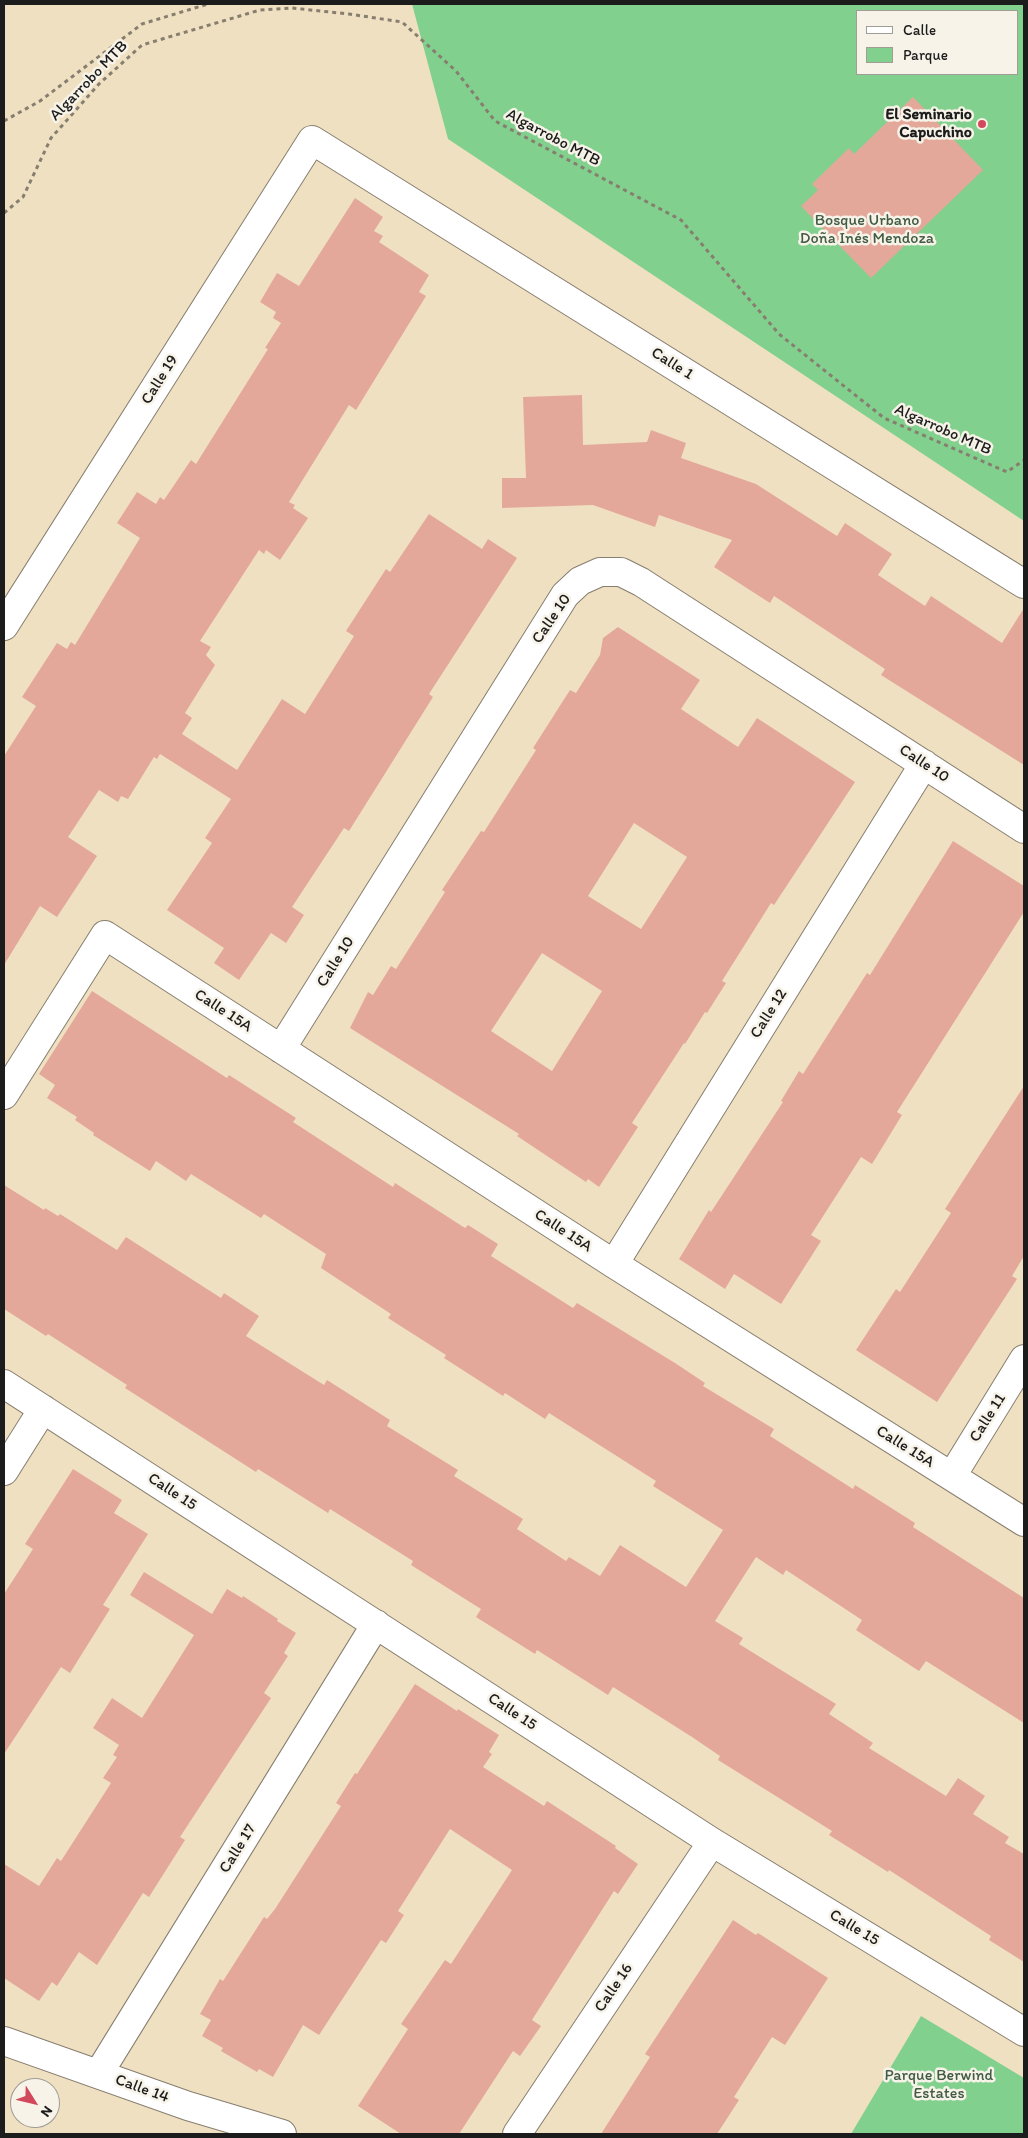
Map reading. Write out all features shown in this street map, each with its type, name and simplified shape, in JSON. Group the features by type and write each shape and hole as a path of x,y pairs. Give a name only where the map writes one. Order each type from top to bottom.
{"street":[{"name":"Calle 19","path":"4,626 312,140 320,145"},
{"name":"Calle 1","path":"320,145 1024,584"},
{"name":"Calle 10","path":"281,1050 565,595 580,581 600,572 621,572 641,582 1024,828"},
{"name":"Calle 12","path":"614,1264 924,764"},
{"name":"Calle 15A","path":"4,1095 105,935 614,1264 1024,1522"},
{"name":"Calle 11","path":"952,1476 1024,1359"},
{"name":"Calle 15","path":"4,1384 712,1842 1024,2032"},
{"path":"4,1471 43,1409"},
{"name":"Calle 17","path":"99,2074 376,1624"},
{"name":"Calle 16","path":"517,2134 712,1842"},
{"name":"Calle 14","path":"4,2041 188,2106 282,2134"}],"path":[{"name":"Algarrobo MTB","path":"4,121 40,101 142,24 208,4"},
{"name":"Algarrobo MTB","path":"4,213 23,197 52,138 99,84 142,45 260,10 292,8 402,22 456,71 495,121 681,220 779,334 884,418 1007,472 1024,460"}],"green space":[{"name":"Bosque Urbano Doña Inés Mendoza","path":"412,4 1024,4 1024,521 448,139"},
{"name":"Parque Berwind Estates","path":"921,2016 1024,2078 1024,2134 851,2134"}],"building":[{"path":"913,97 983,170 871,278 801,206 818,190 812,184 849,148 854,154"},
{"path":"355,198 383,217 374,231 383,236 379,242 429,275 419,292 426,296 356,410 349,405 289,502 295,505 293,508 308,518 280,560 266,550 264,554 259,550 200,641 211,647 206,655 215,665 185,713 192,718 182,734 237,770 282,699 305,714 354,636 346,631 386,569 390,572 429,514 482,549 488,539 517,558 429,694 433,697 349,831 344,828 292,907 304,915 286,943 271,933 239,980 214,963 224,948 167,910 212,843 205,838 231,799 160,754 157,759 154,757 128,799 121,796 118,802 99,790 68,837 97,856 57,917 40,906 4,965 4,756 36,706 22,697 57,643 67,649 71,642 75,645 140,538 117,523 137,492 156,504 160,497 164,500 191,460 196,464 268,349 265,348 281,323 273,318 276,312 260,302 277,273 299,286"},
{"path":"582,395 583,445 647,442 651,430 686,443 681,458 756,484 837,536 845,523 892,554 878,575 925,606 931,596 1002,643 1024,608 1024,765 881,675 885,669 774,596 770,603 714,567 732,540 659,515 655,527 593,505 502,508 502,478 526,478 523,397"},
{"path":"618,627 700,680 681,709 738,747 757,718 855,782 774,905 771,903 722,981 726,983 632,1123 638,1127 599,1187 588,1179 586,1182 517,1136 519,1134 350,1028 368,992 373,995 391,966 396,969 445,892 442,890 481,831 484,832 536,750 533,748 570,690 576,693 600,655 603,638","holes":["634,823 687,857 641,929 588,896","542,953 602,991 552,1071 491,1031"]},
{"path":"953,841 1024,886 1024,912 897,1112 902,1115 872,1164 861,1157 811,1235 821,1241 781,1304 734,1274 725,1289 679,1259 709,1210 711,1212 783,1102 781,1101 799,1071 803,1074 867,973 870,975"},
{"path":"92,991 227,1078 229,1075 296,1118 293,1122 393,1187 395,1183 465,1228 468,1225 498,1244 491,1256 573,1308 577,1303 675,1363 705,1383 703,1386 774,1429 770,1436 853,1489 855,1485 915,1523 913,1527 1024,1598 1024,1723 926,1661 919,1671 856,1630 862,1620 786,1570 783,1575 756,1557 715,1621 743,1638 739,1644 836,1704 829,1714 873,1743 869,1748 946,1796 958,1778 985,1796 973,1814 1009,1837 1005,1843 1024,1854 1024,1962 989,1940 991,1936 889,1870 888,1872 829,1835 832,1831 718,1760 720,1756 692,1737 613,1687 608,1695 537,1650 535,1654 476,1617 481,1609 411,1565 413,1561 330,1509 328,1513 258,1469 256,1472 125,1388 127,1385 48,1334 46,1336 4,1309 4,1185 44,1210 45,1208 58,1216 60,1214 117,1250 126,1237 221,1298 224,1293 259,1316 246,1336 324,1385 327,1380 390,1420 387,1426 458,1470 454,1476 523,1519 517,1529 566,1561 569,1557 600,1576 620,1545 686,1587 723,1530 653,1486 656,1481 549,1413 545,1419 505,1393 503,1396 444,1358 446,1355 388,1318 391,1314 321,1268 326,1254 264,1214 261,1218 191,1174 186,1181 156,1161 150,1171 93,1135 94,1133 75,1120 77,1117 47,1098 55,1085 39,1074"},
{"path":"1024,1086 1024,1256 1012,1276 1017,1279 937,1402 856,1350 896,1289 900,1292 951,1213 945,1209"},
{"path":"73,1469 122,1500 114,1513 148,1534 103,1605 110,1609 70,1673 61,1667 4,1754 4,1594 33,1549 25,1544"},
{"path":"144,1572 212,1614 227,1589 242,1598 243,1596 296,1633 284,1653 288,1656 264,1693 271,1698 180,1837 185,1840 149,1897 143,1893 97,1965 79,1952 57,1986 52,1982 39,2001 4,1978 4,1864 39,1886 57,1858 61,1861 111,1783 103,1778 117,1757 113,1755 119,1745 93,1728 112,1698 142,1718 194,1635 130,1595"},
{"path":"415,1684 499,1735 489,1752 492,1754 483,1767 544,1806 547,1801 616,1846 615,1848 638,1864 618,1894 614,1891 532,2020 541,2026 520,2056 513,2051 459,2134 401,2134 358,2106 408,2029 401,2024 445,1960 451,1964 512,1870 450,1829 398,1911 404,1915 386,1943 381,1940 319,2035 303,2025 273,2077 259,2069 257,2072 221,2051 223,2048 202,2036 211,2020 200,2014 220,1979 223,1981 264,1917 267,1919 275,1909 341,1806 336,1803"},
{"path":"733,1920 756,1935 758,1933 828,1978 785,2045 772,2037 734,2097 739,2100 717,2134 601,2134 650,2057 645,2054"}],"place":[{"name":"El Seminario Capuchino","path":"982,124"}]}
